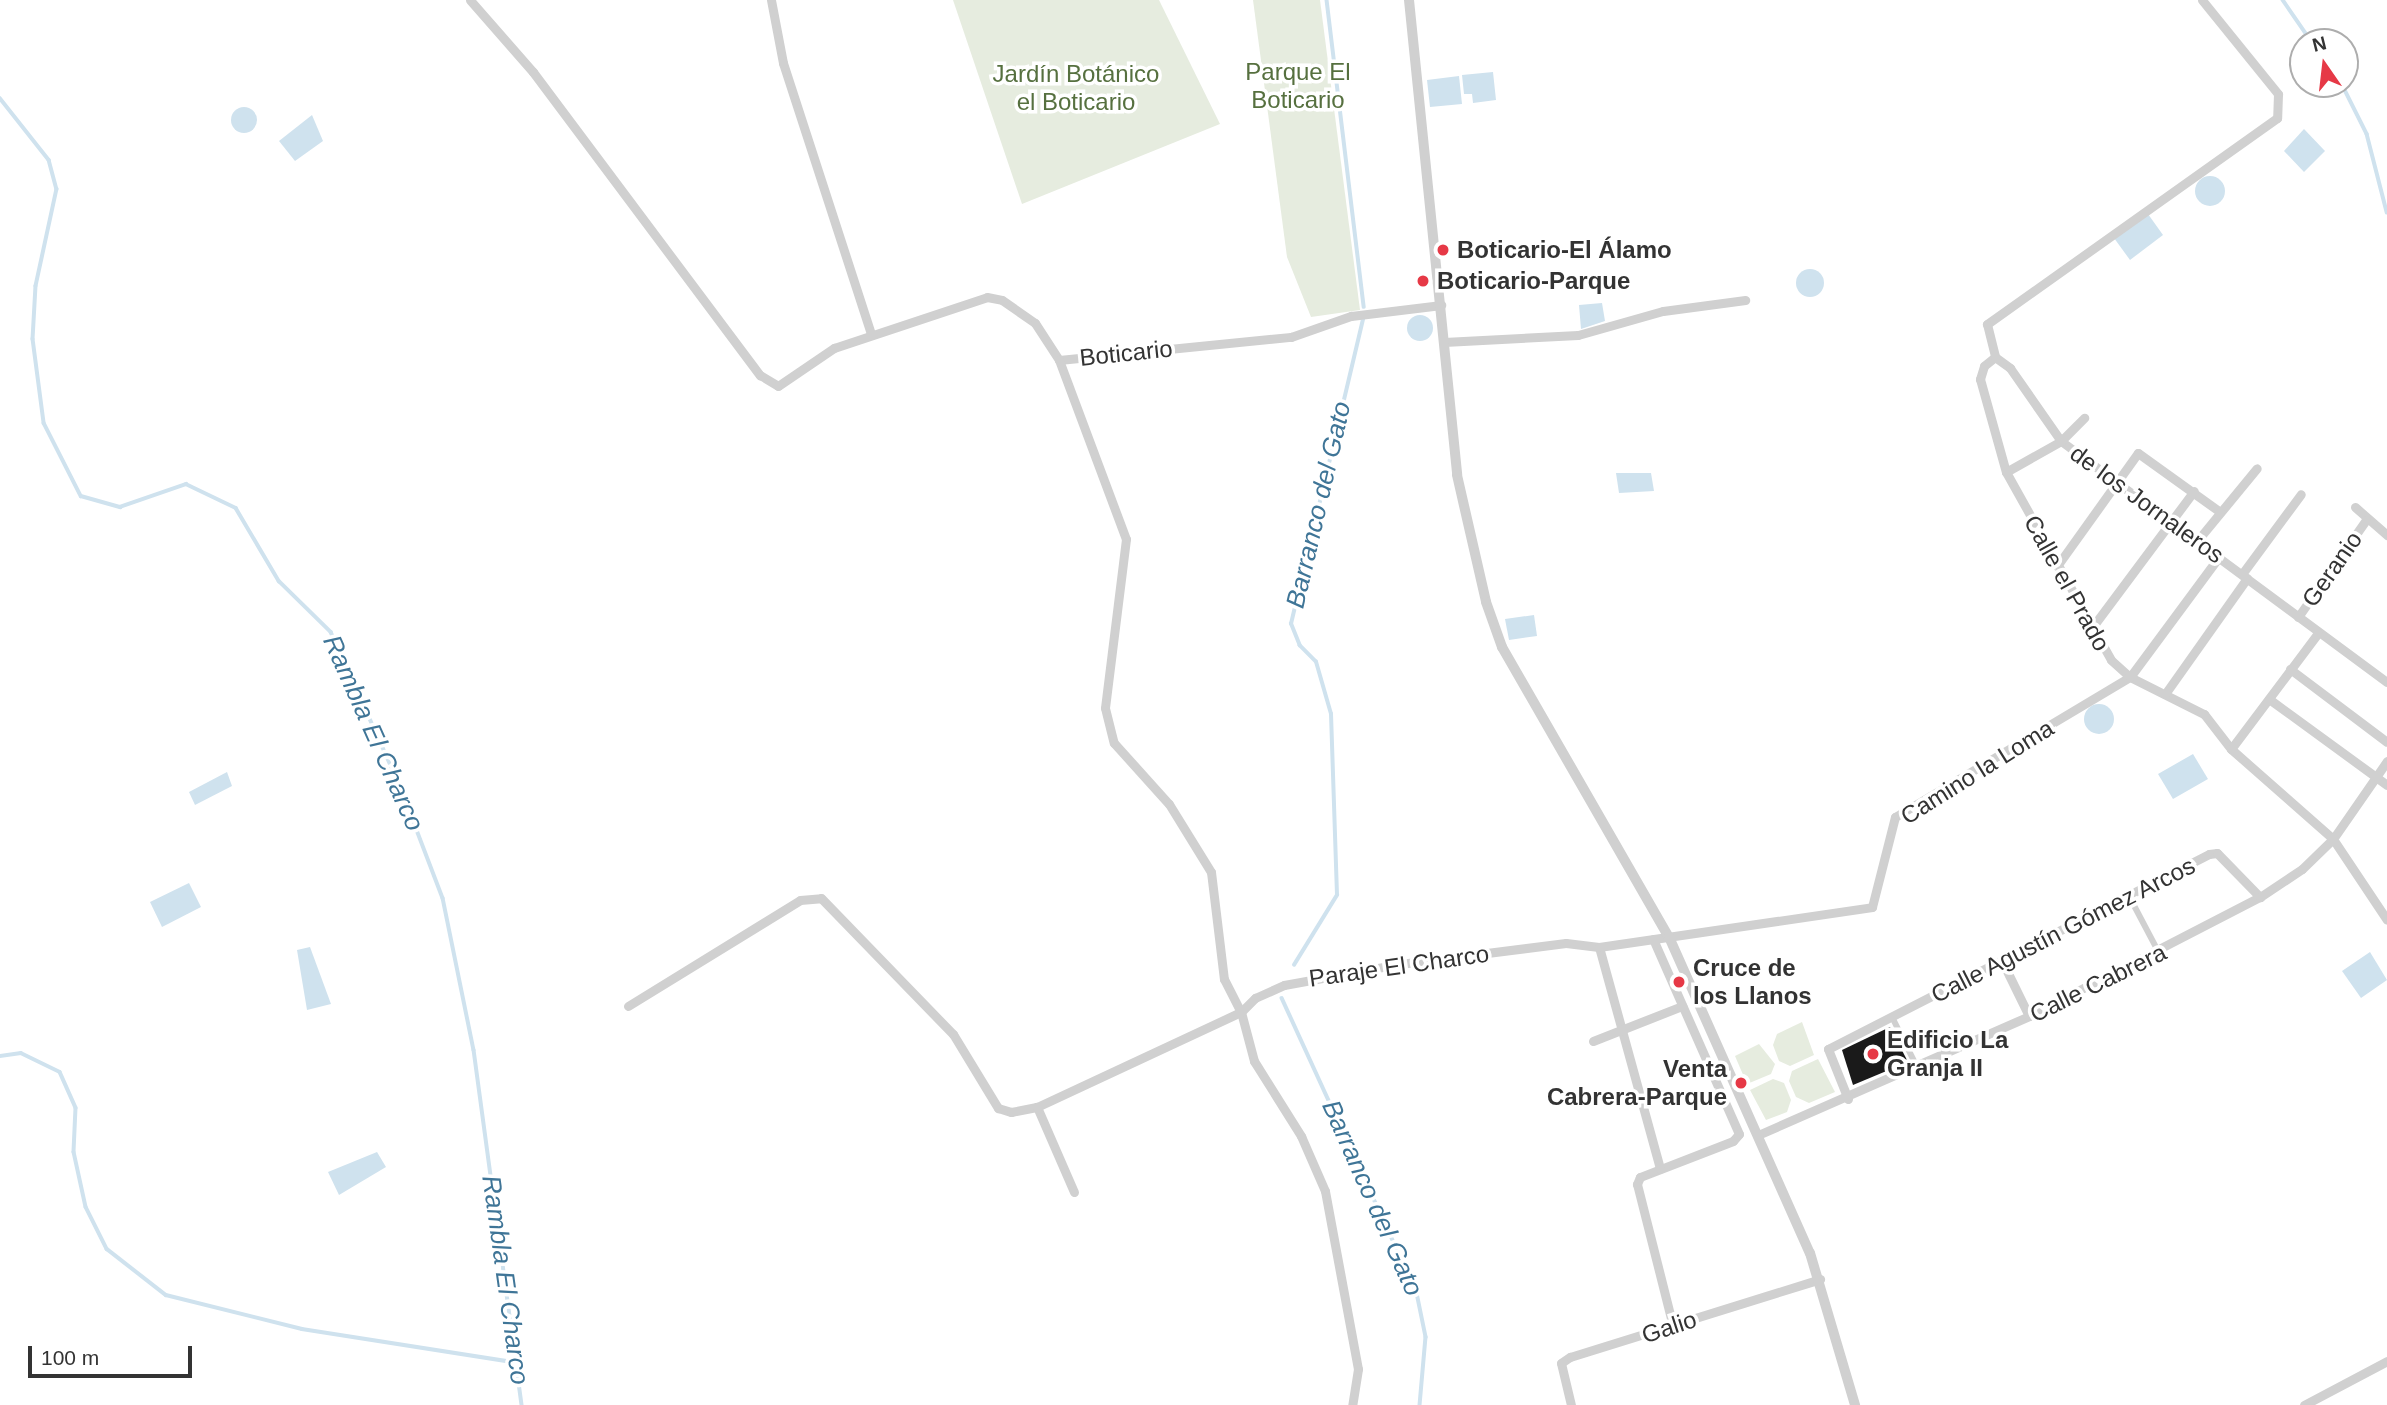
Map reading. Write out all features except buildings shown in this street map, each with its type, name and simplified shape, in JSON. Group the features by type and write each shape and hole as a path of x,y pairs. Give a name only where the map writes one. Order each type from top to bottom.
{"street":[{"name":"Boticario","path":"470,0 509,41 675,266 771,383 778,386 815,356 872,334 995,297 1035,323 1059,360 1291,337 1351,316 1441,305"},
{"path":"771,0 783,63 872,334"},
{"path":"1409,0 1457,475 1502,647 1669,937 1820,1279 1855,1405"},
{"path":"1996,357 1987,324 2277,118 2278,94 2202,0"},
{"path":"1444,342 1578,335 1663,311 1745,300"},
{"name":"Calle el Prado","path":"1996,357 1984,366 1980,379 2006,472 2091,629 2111,660 2130,677 2204,714 2231,749 2333,839 2376,908 2387,920"},
{"name":"de los Jornaleros","path":"1996,357 2010,368 2061,441 2387,682"},
{"path":"1059,360 1126,539 1105,708 1114,743 1169,804 1210,872 1224,979 1241,1012 1254,1061 1301,1136 1325,1191 1358,1369 1352,1405"},
{"path":"2006,472 2061,441 2084,418"},
{"path":"2057,566 2138,453 2220,512"},
{"path":"2197,541 2257,468"},
{"path":"2091,629 2194,491"},
{"path":"2165,694 2301,494"},
{"path":"2355,507 2366,520 2387,535"},
{"name":"Geranio","path":"2298,617 2366,520"},
{"path":"2130,677 2218,558"},
{"path":"2231,749 2318,633"},
{"path":"2290,669 2387,742"},
{"name":"Camino la Loma","path":"1669,937 1872,907 1895,817 2130,677"},
{"path":"2269,699 2387,785"},
{"name":"Calle Cabrera","path":"1758,1135 1918,1069 2160,953 2260,897 2302,869 2333,839 2387,761"},
{"name":"Calle Agustín Gómez Arcos","path":"1848,1099 1828,1049 2003,963 2129,895 2217,853 2260,897"},
{"path":"2129,895 2160,953"},
{"path":"628,1006 800,900 821,898 953,1034 998,1108 1011,1112 1037,1107 1074,1192"},
{"path":"2376,908 2387,903"},
{"name":"Paraje El Charco","path":"1037,1107 1241,1012 1255,998 1309,977 1566,943 1599,947 1669,937"},
{"path":"1653,939 1739,1134 1733,1141 1660,1169 1637,1184 1673,1326"},
{"path":"1599,947 1660,1169"},
{"path":"2003,963 2029,1016"},
{"path":"1593,1041 1682,1006"},
{"path":"1892,1017 1918,1069"},
{"name":"Galio","path":"1570,1405 1561,1363 1820,1279"},
{"path":"2304,1405 2387,1361"}],"green space":[{"name":"Jardín Botánico el Boticario","path":"953,0 1159,0 1220,124 1022,204"},
{"name":"Parque El Boticario","path":"1253,0 1320,0 1360,310 1311,317 1287,257"},
{"path":"1802,1022 1814,1055 1790,1066 1779,1061 1773,1045 1777,1034"},
{"path":"1759,1044 1775,1064 1771,1074 1747,1084 1735,1056"},
{"path":"1818,1059 1835,1092 1809,1103 1796,1097 1789,1081 1792,1071"},
{"path":"1773,1079 1784,1083 1791,1100 1787,1112 1766,1120 1750,1090"}],"water":[{"path":"1493,72 1496,100 1473,103 1472,94 1464,94 1462,75"},
{"path":"1459,76 1462,104 1430,107 1427,80"},
{"path":"244,107 253,111 257,120 253,129 244,133 235,129 231,120 235,111"},
{"path":"312,115 323,141 295,161 279,141"},
{"path":"2304,129 2325,151 2304,172 2284,151"},
{"path":"2210,176 2216,177 2224,185 2224,197 2216,205 2210,206 2204,205 2196,197 2195,191 2196,185 2204,177"},
{"path":"2148,214 2163,235 2130,260 2114,238"},
{"path":"1810,269 1820,273 1824,283 1820,293 1810,297 1800,293 1796,283 1800,273"},
{"path":"1602,303 1605,321 1581,329 1579,305"},
{"path":"1420,315 1430,318 1433,328 1430,338 1420,341 1410,338 1407,328 1410,318"},
{"path":"1616,473 1651,473 1654,491 1619,493"},
{"path":"1534,615 1537,636 1509,640 1505,619"},
{"path":"2099,704 2110,708 2114,719 2110,730 2099,734 2088,730 2084,719 2088,708"},
{"path":"2193,754 2208,779 2173,799 2158,774"},
{"path":"227,772 232,786 195,805 189,792"},
{"path":"189,883 201,907 162,927 150,902"},
{"path":"310,947 331,1004 307,1010 297,950"},
{"path":"2370,952 2387,980 2361,998 2342,971"},
{"path":"377,1152 386,1167 339,1195 328,1172"}],"waterway":[{"name":"Barranco del Gato","path":"1327,0 1364,307"},
{"path":"2283,0 2302,28"},
{"name":"Rambla El Charco","path":"0,98 49,160 57,189 36,286 33,339 44,423 81,496 120,507 186,484 236,508 279,581 331,632 399,783 443,898 474,1050 522,1405"},
{"path":"2349,98 2367,134 2387,212"},
{"name":"Barranco del Gato","path":"1294,965 1337,895 1331,714 1316,662 1300,646 1291,624 1363,319"},
{"name":"Barranco del Gato","path":"1282,998 1417,1293 1426,1337 1420,1405"},
{"path":"0,1056 21,1053 60,1072 76,1108 74,1152 86,1207 107,1249 166,1295 302,1329 513,1362"}],"place":[{"name":"Boticario-El Álamo","path":"1443,250"},
{"name":"Boticario-Parque","path":"1423,281"},
{"name":"Cruce de los Llanos","path":"1679,982"},
{"name":"Edificio La Granja II","path":"1873,1054"},
{"name":"Venta Cabrera-Parque","path":"1741,1083"}]}
